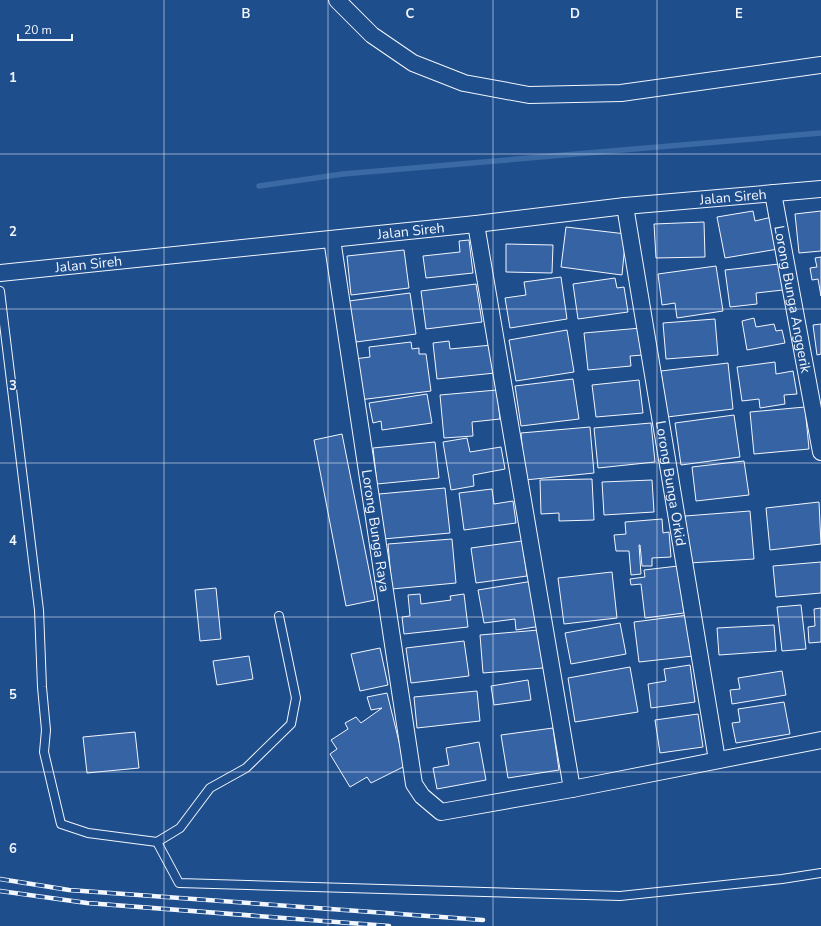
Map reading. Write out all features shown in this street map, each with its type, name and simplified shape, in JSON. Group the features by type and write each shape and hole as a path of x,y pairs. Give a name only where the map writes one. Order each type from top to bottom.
{"street":[{"path":"338,0 372,35 413,63 464,83 529,96 621,93 821,65"},
{"name":"Jalan Sireh","path":"0,273 476,224 625,206 821,189"},
{"name":"Lorong Bunga Anggerik","path":"774,193 821,452"},
{"name":"Lorong Bunga Orkid","path":"625,206 717,760"},
{"path":"476,224 572,789 821,740"},
{"name":"Lorong Bunga Raya","path":"332,239 414,784 422,796 441,812 572,789"}],"lane":[{"path":"0,291 39,610 42,687 46,730 44,752 61,824 88,833 157,842 180,828 210,788 246,768 292,724 296,698 278,616"},
{"path":"157,842 178,883 620,896 782,879 821,873"}],"building":[{"path":"753,211 755,221 772,217 778,249 725,258 717,217"},
{"path":"821,211 821,251 799,253 795,214"},
{"path":"704,222 705,257 656,258 654,224"},
{"path":"566,227 626,234 622,275 561,267"},
{"path":"469,240 473,273 426,278 423,256 460,252 459,241"},
{"path":"506,244 553,245 552,273 506,272"},
{"path":"404,250 409,288 351,295 347,256"},
{"path":"821,257 821,296 818,279 812,280 810,268 817,267 815,258"},
{"path":"779,264 783,290 756,293 757,304 730,307 725,270"},
{"path":"716,266 723,311 677,318 675,303 662,305 658,274"},
{"path":"561,277 567,319 510,328 505,298 526,295 524,282"},
{"path":"615,278 617,288 624,287 628,312 578,319 573,284"},
{"path":"476,284 482,322 426,329 421,291"},
{"path":"410,293 416,334 356,342 349,301"},
{"path":"754,318 756,327 774,324 776,331 782,330 785,343 747,350 742,321"},
{"path":"715,319 718,355 666,359 663,323"},
{"path":"821,324 821,354 817,355 813,325"},
{"path":"641,328 643,355 630,356 631,366 588,370 584,333"},
{"path":"567,330 574,372 516,381 509,340"},
{"path":"449,341 450,349 492,345 495,373 437,379 433,343"},
{"path":"411,342 412,349 419,348 419,354 426,354 431,391 359,400 354,359 370,357 369,347"},
{"path":"775,362 776,374 793,371 797,394 784,395 785,404 760,408 759,399 742,401 737,367"},
{"path":"728,363 733,409 667,417 661,371"},
{"path":"573,379 579,419 521,426 515,386"},
{"path":"639,380 643,413 596,417 592,385"},
{"path":"497,390 500,419 472,422 473,436 444,438 440,395"},
{"path":"427,394 432,423 382,430 381,421 373,423 369,403"},
{"path":"805,407 809,449 754,454 750,412"},
{"path":"734,415 740,457 681,465 675,423"},
{"path":"651,423 655,462 598,468 594,428"},
{"path":"590,427 594,473 525,480 521,433"},
{"path":"342,434 375,600 346,606 314,440"},
{"path":"467,438 470,452 501,447 505,469 473,475 474,486 451,490 443,442"},
{"path":"435,442 439,478 377,484 373,448"},
{"path":"744,461 749,495 696,501 692,467"},
{"path":"592,479 594,520 559,521 559,513 541,514 540,480"},
{"path":"652,480 654,512 604,515 602,482"},
{"path":"445,488 450,533 383,539 379,494"},
{"path":"492,489 494,504 513,501 516,523 464,530 459,493"},
{"path":"819,502 821,544 770,550 766,508"},
{"path":"750,511 754,559 689,563 685,516"},
{"path":"662,519 663,533 669,532 671,557 652,558 652,566 642,566 639,545 641,574 631,575 629,551 616,551 614,535 626,534 625,522"},
{"path":"452,539 456,583 392,589 388,544"},
{"path":"522,541 527,576 476,583 471,548"},
{"path":"821,562 821,593 776,597 773,566"},
{"path":"678,566 684,613 645,618 641,584 631,585 630,579 645,577 644,570"},
{"path":"612,572 617,618 564,624 558,578"},
{"path":"533,581 541,626 516,630 515,619 484,623 478,590"},
{"path":"216,588 221,639 200,641 195,590"},
{"path":"420,594 421,604 451,600 450,596 464,594 468,627 404,634 402,617 410,616 408,595"},
{"path":"801,605 806,649 782,651 777,607"},
{"path":"821,608 821,642 809,643 808,627 815,626 814,609"},
{"path":"688,615 693,656 639,662 634,622"},
{"path":"620,623 626,654 571,664 565,633"},
{"path":"774,625 776,651 719,655 717,628"},
{"path":"539,630 543,668 483,673 480,635"},
{"path":"464,641 469,676 411,683 406,648"},
{"path":"380,648 388,685 360,691 351,654"},
{"path":"249,656 253,679 217,685 213,661"},
{"path":"690,665 695,702 651,708 648,684 666,681 664,669"},
{"path":"630,667 638,712 575,722 568,678"},
{"path":"782,671 786,695 732,704 730,690 740,689 738,678"},
{"path":"528,680 531,700 494,705 491,686"},
{"path":"477,691 480,721 417,728 414,697"},
{"path":"387,693 405,766 371,783 367,777 350,787 330,754 337,749 331,740 348,729 345,723 356,717 361,723 382,708 371,710 367,697"},
{"path":"784,702 790,734 736,743 732,723 740,722 738,709"},
{"path":"698,714 703,747 660,753 655,720"},
{"path":"553,728 559,770 508,778 501,735"},
{"path":"135,732 139,768 87,773 83,737"},
{"path":"479,742 486,780 437,789 433,768 449,765 446,748"}],"waterway":[{"path":"259,186 343,174 821,133"}],"railway":[{"path":"0,879 69,890 483,920"},
{"path":"0,891 87,903 389,926"}]}
